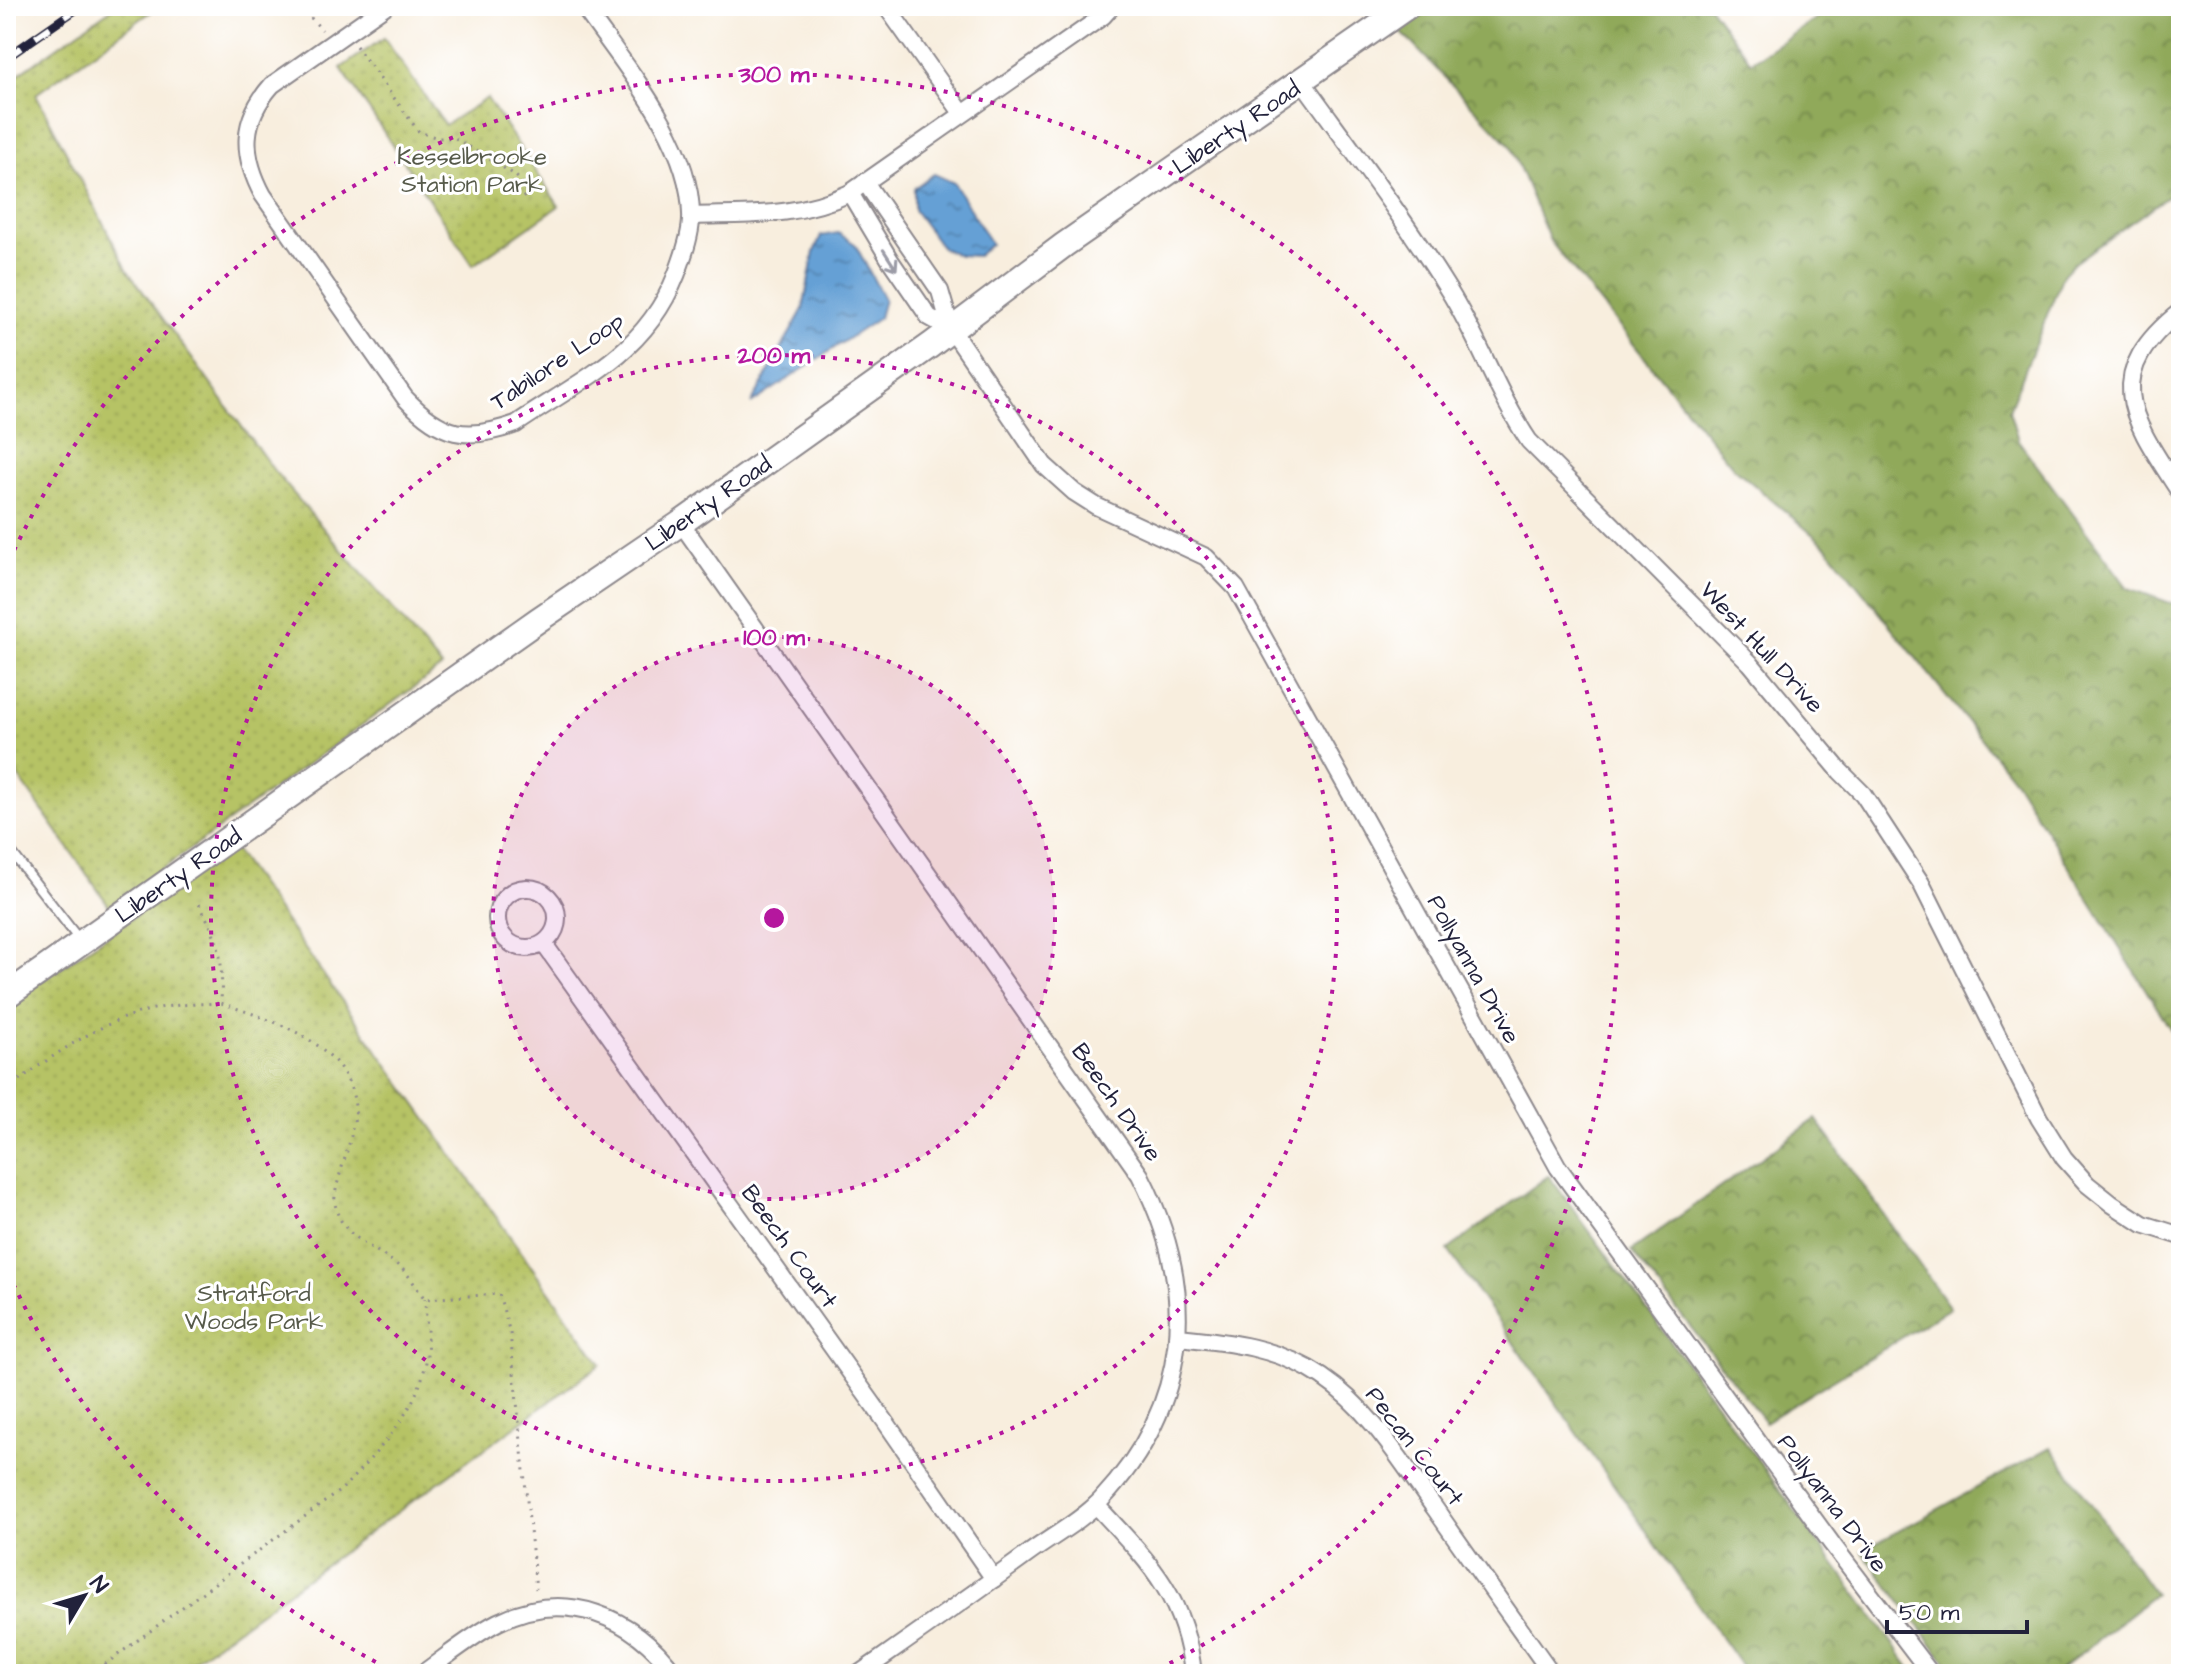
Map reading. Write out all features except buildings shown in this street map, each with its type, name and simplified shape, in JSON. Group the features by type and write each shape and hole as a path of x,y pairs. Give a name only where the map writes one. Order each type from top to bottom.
{"street":[{"name":"Tabilore Loop","path":"385,6 272,85 258,101 251,118 247,155 252,174 263,195 405,398 426,419 463,435 482,434 516,424 623,351 645,330 671,289 685,251 692,216"},
{"path":"583,6 667,129 680,158 692,216 801,211 819,207 850,193 1103,16 1112,6"},
{"path":"886,6 962,113"},
{"name":"Liberty Road","path":"6,996 538,620 681,523 1064,245 1408,6"},
{"name":"West Hull Drive","path":"1302,81 1450,291 1511,414 1529,441 1750,663 1863,794 1921,883 2039,1118 2064,1158 2087,1184 2112,1204 2143,1224 2181,1236"},
{"path":"865,182 940,291 951,329"},
{"path":"850,193 929,317 951,329"},
{"path":"2181,311 2163,326 2141,352 2130,392 2133,412 2152,450 2181,494"},
{"name":"Pollyanna Drive","path":"951,329 1044,465 1055,476 1096,506 1206,557 1236,588 1558,1167 1832,1544 1931,1674"},
{"name":"Beech Drive","path":"681,523 1140,1175 1156,1206 1175,1270 1178,1337 1164,1400 1151,1432 1134,1459 1096,1505 859,1674"},
{"name":"Beech Court","path":"544,944 885,1421 994,1579"},
{"name":"Pecan Court","path":"1178,1337 1234,1342 1263,1349 1294,1361 1348,1396 1382,1434 1552,1674"},
{"path":"1096,1505 1155,1569 1172,1597 1183,1620 1193,1674"},
{"path":"422,1674 498,1622 543,1608 570,1608 620,1622 660,1653 675,1674"}],"lane":[{"path":"7,847 82,942"}],"path":[{"path":"300,6 340,38 419,132 438,138 455,138 515,175 525,186 526,195 518,201"},
{"path":"199,904 216,934 223,960 221,1003"},
{"path":"6,1089 78,1039 118,1020 159,1007 221,1003 279,1024 311,1040 334,1059 347,1080 356,1107 334,1200 344,1227 402,1269 425,1299 427,1355 419,1382 395,1429 370,1459 342,1489 92,1674"},
{"path":"425,1299 499,1294 510,1333 536,1589"}],"green space":[{"path":"115,6 159,6 36,94 128,271 275,472 442,667 110,907 6,759 6,83"},
{"path":"1424,6 1709,6 1751,62 1835,6 2181,6 2181,187 2074,263 2063,275 2009,410 2018,440 2128,588 2179,606 2181,612 2181,1046 2015,781 1826,546 1733,467 1550,241 1510,145 1395,26"},
{"name":"Kesselbrooke Station Park","path":"384,38 445,125 487,98 559,206 473,265 341,68"},
{"name":"Stratford Woods Park","path":"233,848 601,1364 175,1674 6,1674 6,1006"},
{"path":"1816,1119 1950,1308 1765,1422 1631,1251"},
{"path":"1549,1176 1915,1674 1747,1674 1448,1250"},
{"path":"2051,1447 2155,1594 2055,1674 1955,1674 1862,1551"}],"water":[{"path":"934,174 954,183 991,244 977,256 959,255 942,248 914,210 914,188"},
{"path":"838,233 855,244 884,299 879,318 751,404 803,309 814,252 821,236"}],"railway":[{"path":"6,58 81,6"}]}
